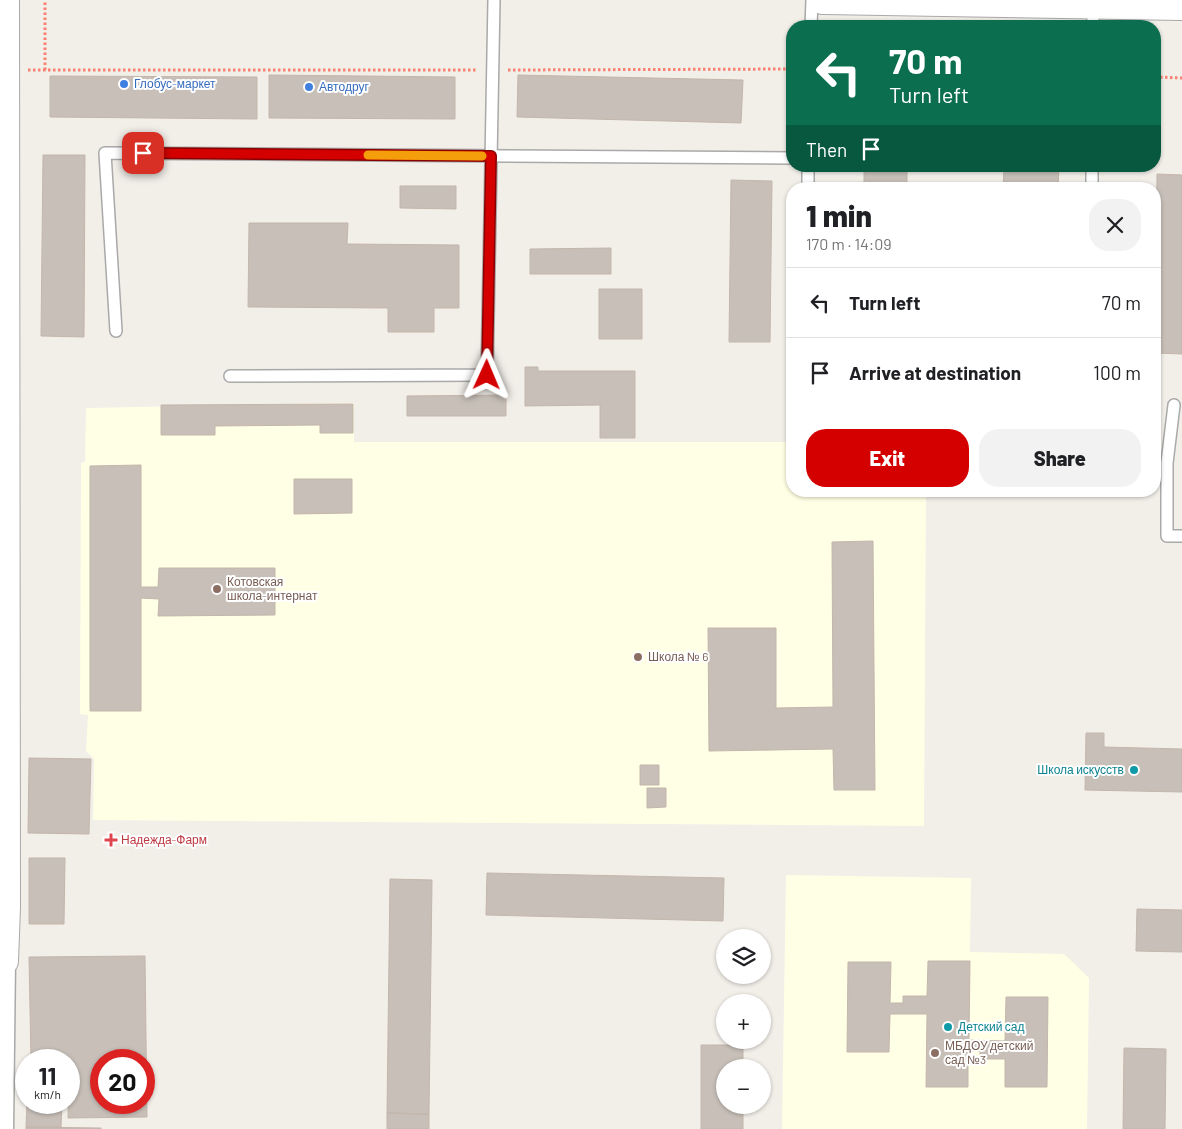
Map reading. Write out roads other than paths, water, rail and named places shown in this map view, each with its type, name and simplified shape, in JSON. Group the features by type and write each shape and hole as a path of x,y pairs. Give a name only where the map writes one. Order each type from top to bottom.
{"street":[{"path":"2,1129 2,223 5,0"},
{"path":"823,0 1093,15 1129,2 1182,6"}],"lane":[{"path":"230,376 487,375 494,0"},
{"path":"811,20 812,0"},
{"path":"116,331 104,153 786,158"},
{"path":"1174,405 1161,462 1168,536 1182,536"}],"place":[{"name":"Глобус-маркет","path":"124,84"},
{"name":"Автодруг","path":"309,87"},
{"name":"Котовская школа-интернат","path":"217,589"},
{"name":"Школа № 6","path":"638,657"},
{"name":"Школа искусств","path":"1134,770"},
{"name":"Надежда-Фарм","path":"111,840"},
{"name":"Детский сад","path":"948,1027"},
{"name":"МБДОУ детский сад №3","path":"935,1053"}]}
